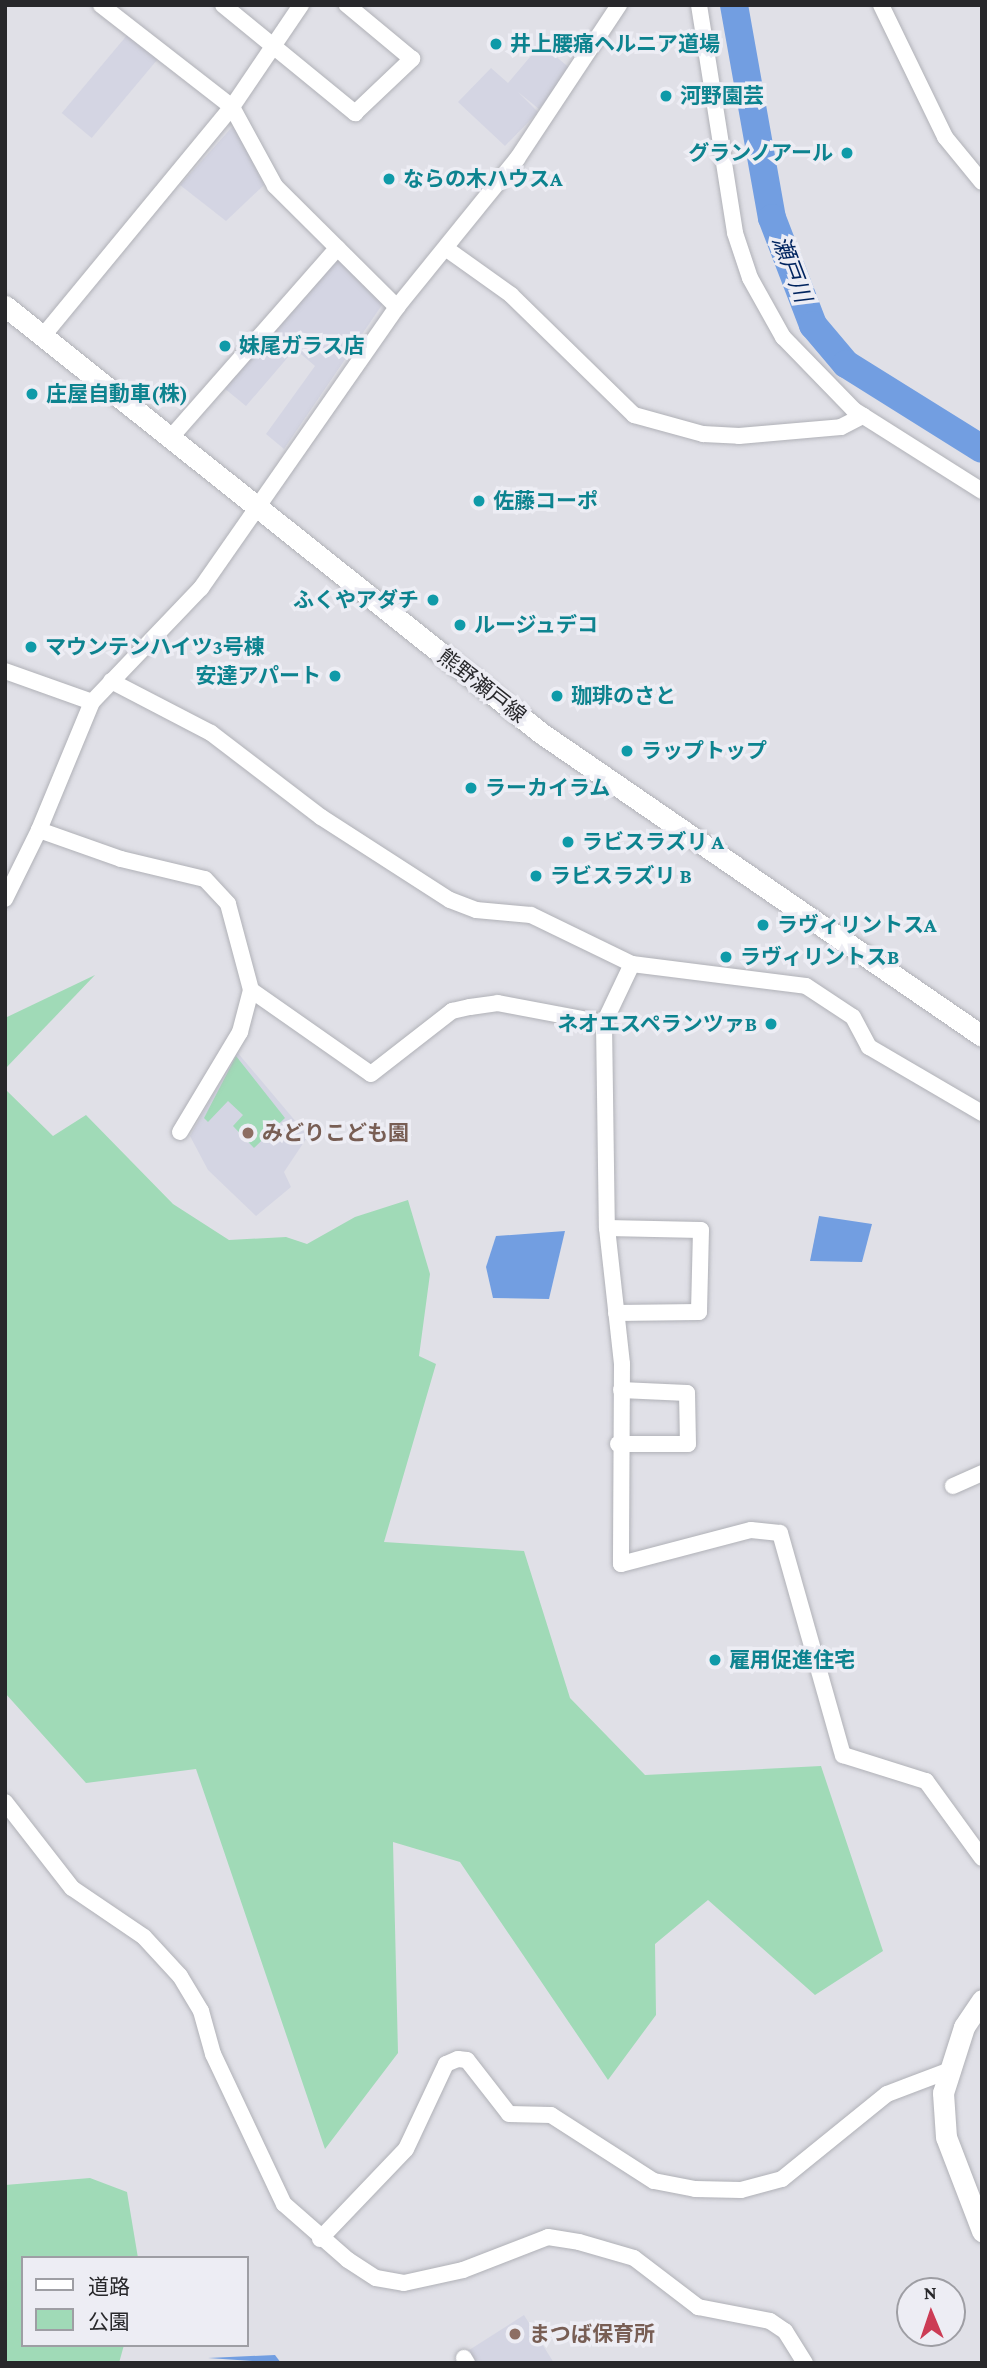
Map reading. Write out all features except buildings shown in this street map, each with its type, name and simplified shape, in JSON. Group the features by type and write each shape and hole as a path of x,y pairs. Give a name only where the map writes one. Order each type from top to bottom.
{"main road":[{"name":"熊野瀬戸線","path":"5,306 173,435 256,506 541,733 982,1036"},
{"path":"982,2000 945,2072 946,2137 982,2231"}],"street":[{"path":"101,5 232,107 275,186 397,307"},
{"path":"223,5 355,113 412,59 347,5"},
{"path":"43,336 232,107 301,5"},
{"path":"5,899 38,830 92,702 201,588 397,307 448,250 597,47 619,5"},
{"path":"699,5 735,233 750,278 783,337 863,416 982,491"},
{"path":"881,5 945,137 982,181"},
{"path":"173,435 337,248"},
{"path":"448,250 511,295 634,415 733,436 841,428 863,416"},
{"path":"5,671 92,702"},
{"path":"111,681 211,733 321,817 450,900 477,911 531,915 632,964 806,986 853,1017 869,1047 982,1113"},
{"path":"38,830 121,859 205,879 228,904 251,990 240,1032 180,1132"},
{"path":"632,964 604,1023 607,1228 621,1390 618,1444 621,1564 751,1530 780,1532 843,1755 926,1782 982,1858"},
{"path":"251,990 371,1074 452,1011 470,1007 498,1003 604,1023"},
{"path":"607,1228 701,1230 699,1312 616,1313"},
{"path":"618,1444 688,1444 687,1393 621,1390"},
{"path":"953,1486 982,1473"},
{"path":"5,1802 72,1888 144,1937 180,1976 284,2204 320,2238 393,2283 463,2270 548,2237 579,2242 634,2258 698,2306 770,2321 785,2330 805,2363"},
{"path":"320,2238 406,2149 446,2064 458,2059 467,2060 509,2114 551,2115 654,2181 718,2189 782,2179 887,2094 945,2072"}],"shaded area":[{"path":"128,34 158,59 92,138 62,113"},
{"path":"541,44 572,70 539,109 518,92 538,112 505,146 458,102 491,68 508,83"},
{"path":"234,125 264,185 226,221 180,185"},
{"path":"339,257 386,299 284,449 266,434 315,366 295,349 246,406 224,388"},
{"name":"みどりこども園","path":"237,1052 308,1136 284,1172 291,1187 256,1216 208,1170 190,1136"},
{"name":"まつば保育所","path":"524,2315 554,2363 472,2363 466,2352"}],"green space":[{"path":"95,975 5,1069 5,1018"},
{"path":"236,1056 285,1118 254,1148 233,1126 243,1115 228,1101 208,1122 204,1118"},
{"path":"5,1089 53,1136 86,1115 173,1204 229,1240 286,1237 307,1244 355,1217 408,1200 430,1274 419,1356 436,1364 384,1542 524,1551 570,1698 645,1775 821,1766 883,1951 815,1995 708,1900 655,1944 656,2015 608,2080 460,1862 393,1842 398,2053 325,2149 196,1769 86,1783 5,1693"},
{"path":"90,2178 127,2192 138,2256 21,2256 21,2347 123,2347 119,2363 5,2363 5,2185"}],"water":[{"path":"819,1216 872,1224 862,1262 810,1261"},
{"path":"565,1231 549,1299 493,1298 486,1267 496,1236"},
{"path":"275,2355 281,2363 208,2358"}],"waterway":[{"name":"瀬戸川","path":"734,5 772,218 813,325 846,364 982,449"}],"place":[{"name":"井上腰痛ヘルニア道場","path":"496,44"},
{"name":"河野園芸","path":"666,96"},
{"name":"グランノアール","path":"847,153"},
{"name":"ならの木ハウスA","path":"389,179"},
{"name":"妹尾ガラス店","path":"225,346"},
{"name":"庄屋自動車(株)","path":"32,394"},
{"name":"佐藤コーポ","path":"479,501"},
{"name":"ふくやアダチ","path":"433,600"},
{"name":"ルージュデコ","path":"460,625"},
{"name":"マウンテンハイツ3号棟","path":"31,647"},
{"name":"安達アパート","path":"335,676"},
{"name":"珈琲のさと","path":"557,696"},
{"name":"ラップトップ","path":"627,751"},
{"name":"ラーカイラム","path":"471,788"},
{"name":"ラビスラズリ A","path":"568,842"},
{"name":"ラビスラズリ B","path":"536,876"},
{"name":"ラヴィリントスA","path":"763,925"},
{"name":"ラヴィリントスB","path":"726,957"},
{"name":"ネオエスペランツァB","path":"771,1024"},
{"name":"みどりこども園","path":"248,1133"},
{"name":"雇用促進住宅","path":"715,1660"},
{"name":"まつば保育所","path":"515,2334"}]}
